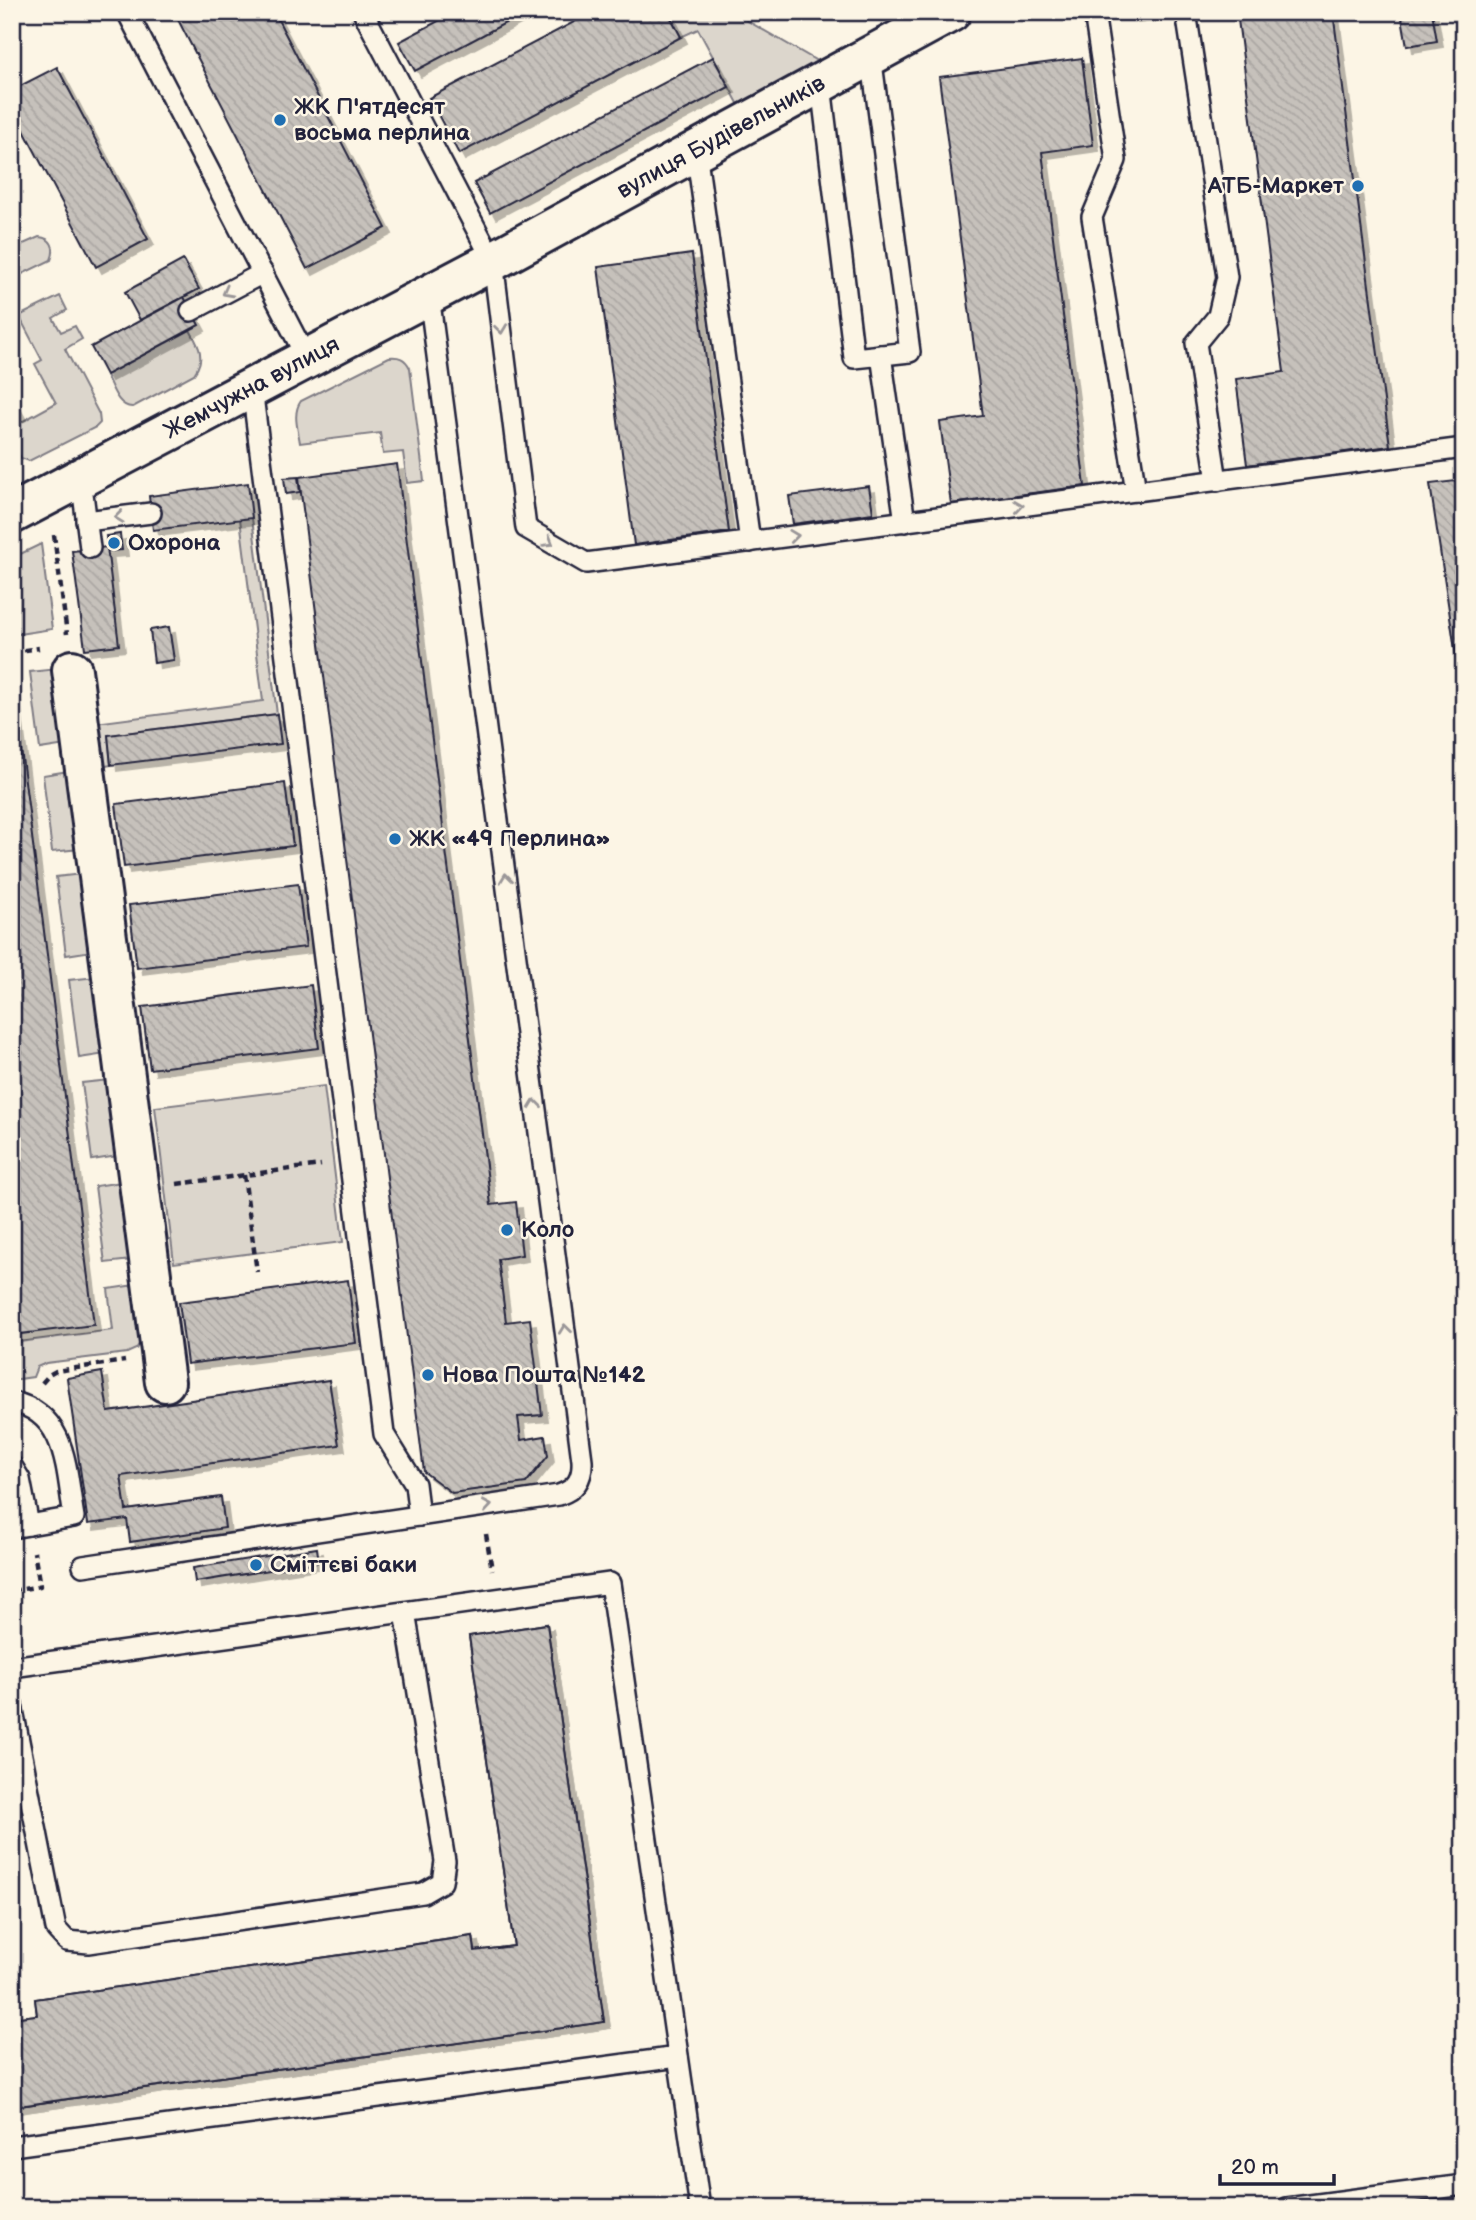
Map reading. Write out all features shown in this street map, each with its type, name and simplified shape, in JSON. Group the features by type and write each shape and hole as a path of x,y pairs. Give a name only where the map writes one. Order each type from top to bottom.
{"street":[{"name":"вулиця Будівельників","path":"493,261 951,12"},
{"name":"Жемчужна вулиця","path":"12,514 493,261"},
{"path":"72,670 163,1369"}],"lane":[{"path":"127,12 307,359"},
{"path":"363,12 493,261 526,528 586,564 1464,448"},
{"path":"1094,12 1116,160 1092,217 1136,491"},
{"path":"1186,12 1227,276 1218,316 1196,343 1217,481"},
{"path":"821,85 854,358 910,352 872,55"},
{"path":"696,150 750,542"},
{"path":"191,311 263,273"},
{"path":"83,1566 568,1492 576,1486 582,1470 429,295"},
{"path":"881,355 905,522"},
{"path":"252,388 384,1434 415,1484 419,1516"},
{"path":"65,486 86,521 90,548"},
{"path":"86,521 151,513"},
{"path":"12,1402 32,1408 50,1423 60,1442 74,1517 20,1527 20,1479 12,1466"},
{"path":"12,1667 610,1583 700,2208"},
{"path":"12,1706 56,1929 67,1941 89,1943 423,1893 442,1882 445,1861 405,1612"},
{"path":"12,2146 678,2057"},
{"path":"1287,2208 1464,2185"}],"path":[{"path":"65,486 72,670"},
{"path":"139,1188 350,1162"},
{"path":"244,1175 257,1272"},
{"path":"32,1408 43,1380 56,1371 163,1369"},
{"path":"482,1507 496,1599"},
{"path":"12,1591 40,1586 20,1527"}],"shaded area":[{"path":"668,12 732,12 822,64 740,107 698,29 681,37"},
{"path":"39,237 52,244 51,260 12,279 12,249"},
{"path":"60,296 67,310 53,318 61,332 75,326 82,339 65,349 99,414 100,423 29,461 21,458 12,442 12,427 56,403 35,364 42,360 19,316"},
{"path":"190,330 200,357 194,374 133,407 123,404 106,375"},
{"path":"389,357 401,358 410,368 424,481 407,483 403,452 383,454 380,433 300,443 296,416 301,401"},
{"path":"252,518 277,714 108,735 111,765 101,767 95,723 263,701 240,519"},
{"path":"41,544 52,629 12,635 12,604 16,602 12,595 12,558"},
{"path":"57,669 66,745 40,749 30,672"},
{"path":"69,771 79,849 52,852 43,775"},
{"path":"82,874 92,951 66,955 56,877"},
{"path":"96,977 106,1054 79,1058 69,980"},
{"path":"109,1080 118,1156 92,1160 82,1083"},
{"path":"324,1086 343,1242 174,1263 155,1107"},
{"path":"122,1182 131,1260 105,1263 95,1186"},
{"path":"135,1285 141,1341 136,1349 127,1353 46,1363 37,1367 33,1377 12,1380 12,1343 113,1330 108,1289"}],"building":[{"name":"ЖК П'ятдесят восьма перлина","path":"174,12 274,12 386,228 307,269"},
{"path":"455,12 526,12 415,71 399,42"},
{"path":"593,12 668,12 681,37 459,154 429,98"},
{"path":"1131,12 1167,12 1167,13 1132,17"},
{"path":"1237,12 1333,12 1390,446 1247,465 1236,379 1284,372"},
{"path":"1401,12 1432,12 1437,41 1407,46"},
{"path":"713,57 729,87 490,213 474,183"},
{"path":"1082,58 1093,145 1042,152 1085,486 951,504 940,422 983,416 939,77"},
{"path":"57,67 148,239 96,267 12,108 12,90"},
{"path":"692,254 729,532 634,545 598,267"},
{"path":"183,260 199,289 140,320 125,292"},
{"path":"184,297 199,325 106,375 91,347"},
{"path":"12,399 20,414 12,418"},
{"name":"ЖК «49 Перлина»","path":"397,464 491,1205 516,1202 522,1255 498,1259 506,1322 530,1319 542,1415 518,1417 521,1440 545,1436 548,1456 526,1483 452,1493 424,1472 299,477"},
{"path":"298,477 300,492 286,494 284,478"},
{"path":"1464,480 1464,709 1430,484"},
{"path":"248,483 252,518 153,530 149,496"},
{"path":"869,486 873,513 793,524 789,496"},
{"name":"Охорона","path":"120,534 122,550 108,551 106,536"},
{"path":"107,547 119,645 85,649 72,551"},
{"path":"169,627 174,660 154,663 150,630"},
{"path":"12,679 94,1325 12,1335"},
{"path":"277,714 281,744 111,765 108,735"},
{"path":"285,783 293,846 124,867 116,804"},
{"path":"298,884 306,947 137,968 129,905"},
{"path":"311,985 319,1048 150,1069 142,1007"},
{"path":"348,1280 356,1343 187,1364 179,1302"},
{"path":"102,1372 108,1412 329,1380 339,1445 121,1476 126,1510 221,1497 225,1528 130,1542 127,1519 88,1524 67,1378"},
{"name":"Сміттєві баки","path":"317,1548 319,1562 195,1582 193,1568"},
{"path":"547,1624 604,2022 12,2107 12,2018 37,2015 35,1999 473,1936 475,1951 514,1946 469,1636"},
{"path":"547,1624 604,2022 12,2107 12,2018 37,2015 35,1999 473,1936 475,1951 514,1946 469,1636"}],"place":[{"name":"ЖК П'ятдесят восьма перлина","path":"280,120"},
{"name":"АТБ-Маркет","path":"1358,186"},
{"name":"Охорона","path":"114,543"},
{"name":"ЖК «49 Перлина»","path":"395,839"},
{"name":"Коло","path":"507,1230"},
{"name":"Нова Пошта №142","path":"428,1375"},
{"name":"Сміттєві баки","path":"256,1565"}]}
